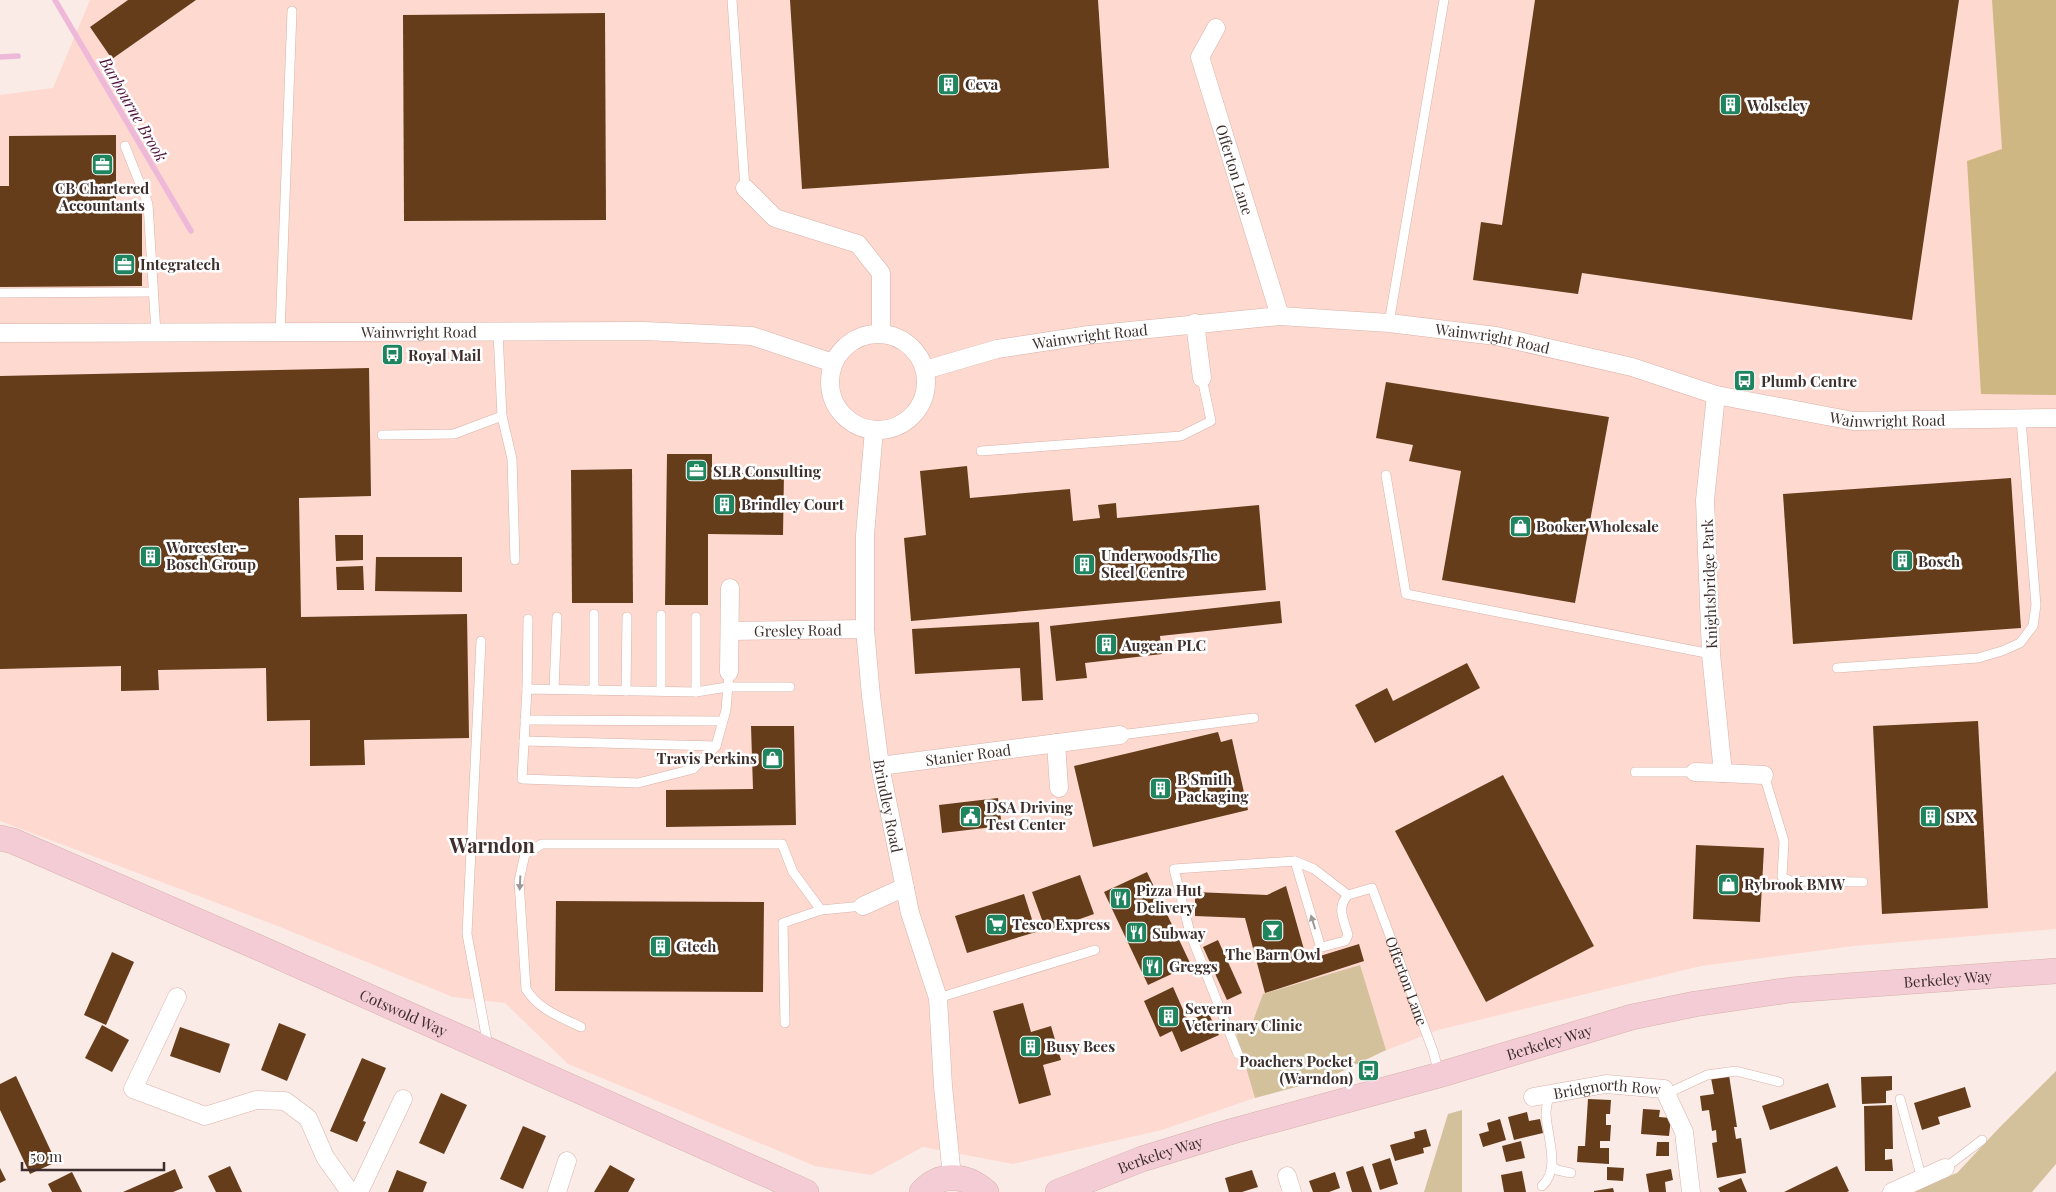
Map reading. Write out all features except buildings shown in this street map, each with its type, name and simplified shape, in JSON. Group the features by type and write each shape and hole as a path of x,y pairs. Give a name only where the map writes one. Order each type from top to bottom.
{"main road":[{"name":"Cotswold Way","path":"0,838 13,841 246,942 806,1192"},
{"name":"Berkeley Way","path":"1058,1192 1142,1159 1233,1131 1439,1075 1632,1017 1695,1004 1790,990 2056,971"},
{"path":"922,1192 939,1180 952,1177 965,1178 977,1184 986,1192"}],"street":[{"name":"Offerton Lane","path":"1216,28 1200,57 1280,316"},
{"path":"745,188 775,218 858,244 881,273 881,333"},
{"name":"Wainwright Road","path":"925,370 997,349 1089,335 1280,316 1389,323 1496,336 1632,368 1716,395 1853,421 2056,418"},
{"path":"1195,323 1202,378"},
{"name":"Wainwright Road","path":"0,333 644,331 752,336 833,363"},
{"path":"881,333 896,337 909,344 919,356 925,370 926,385 923,400 915,413 903,423 889,428 874,430 859,426 846,418 836,406 831,392 830,377 833,363 841,350 852,340 866,335 881,333"},
{"name":"Knightsbridge Park","path":"1716,395 1705,500 1711,654 1723,773"},
{"name":"Brindley Road","path":"874,430 866,535 865,630 880,766 910,913 938,998 943,1086 952,1177"},
{"path":"728,680 730,588"},
{"name":"Gresley Road","path":"730,631 865,630"},
{"name":"Stanier Road","path":"880,766 1120,735"},
{"path":"1056,743 1060,788"},
{"path":"1694,772 1764,775"},
{"path":"863,906 905,887"},
{"path":"177,998 133,1090 205,1116 256,1100 285,1101 308,1118 325,1157 350,1192"},
{"name":"Bridgnorth Row","path":"1541,1096 1606,1084 1664,1089 1684,1132 1691,1192"},
{"path":"358,1192 403,1099"},
{"path":"557,1192 567,1161"},
{"path":"1892,1192 1944,1168"}],"lane":[{"path":"732,0 745,188"},
{"path":"1389,323 1444,0"},
{"path":"280,333 292,11"},
{"path":"125,146 148,204 156,333"},
{"path":"0,293 153,292"},
{"path":"498,332 502,416 512,459 515,560"},
{"path":"981,450 1181,436 1211,421 1202,378"},
{"path":"382,435 454,434 502,416"},
{"path":"1838,668 1978,658 2020,643 2033,626 2036,606 2021,419"},
{"path":"1386,475 1406,594 1711,654"},
{"path":"594,614 594,690"},
{"path":"661,615 661,691"},
{"path":"554,689 556,616"},
{"path":"626,690 627,617"},
{"path":"696,617 696,692"},
{"path":"528,619 522,779 638,783 693,769 716,746 726,710 728,680"},
{"path":"480,641 467,934 489,1051"},
{"path":"526,689 696,692 728,680 790,687"},
{"path":"1120,735 1254,718"},
{"path":"525,720 722,721"},
{"path":"524,741 716,746"},
{"path":"1635,772 1694,772"},
{"path":"1764,775 1784,841 1782,877 1791,881 1863,882"},
{"path":"581,1027 554,1014 532,999 526,989 519,881 525,854 542,844 782,844 793,872 821,910"},
{"path":"1238,1054 1190,932 1174,869 1295,861 1314,869 1348,895 1342,901 1340,910 1348,935 1345,941 1322,947 1320,945 1295,861"},
{"name":"Offerton Lane","path":"1348,895 1372,888 1433,1051 1439,1075"},
{"path":"785,1023 783,923 821,910 863,906"},
{"path":"938,998 1095,950"},
{"path":"1666,1094 1707,1075 1736,1071 1778,1082"},
{"path":"1541,1096 1546,1112 1552,1166 1548,1181 1542,1186"},
{"path":"1900,1099 1922,1179"},
{"path":"1944,1168 1982,1140"},
{"path":"1552,1166 1557,1170 1571,1173"}],"shaded area":[{"path":"90,0 2056,0 2056,929 1854,946 1701,966 1438,1030 1336,1070 1162,1130 1013,1164 923,1147 871,1175 815,1166 568,1064 505,1003 453,997 275,925 0,821 0,95 53,88"},
{"path":"1992,0 2056,0 2056,395 1981,394 1967,161 2002,149"},
{"path":"1360,965 1386,1050 1326,1079 1255,1098 1235,1030 1252,1024 1263,994"},
{"path":"2056,1071 2056,1164 2032,1192 1906,1192 1957,1173"},
{"path":"1462,1110 1462,1192 1424,1192 1448,1114"}],"waterway":[{"name":"Barbourne Brook","path":"55,0 191,231"},
{"path":"0,57 18,56"}],"place":[{"name":"Ceva","path":"949,84"},
{"name":"Wolseley","path":"1731,105"},
{"name":"CB Chartered Accountants","path":"102,165"},
{"name":"Integratech","path":"124,264"},
{"name":"Royal Mail","path":"392,355"},
{"name":"Plumb Centre","path":"1745,381"},
{"name":"SLR Consulting","path":"697,471"},
{"name":"Brindley Court","path":"725,504"},
{"name":"Booker Wholesale","path":"1520,526"},
{"name":"Worcester - Bosch Group","path":"150,556"},
{"name":"Bosch","path":"1902,561"},
{"name":"Underwoods The Steel Centre","path":"1085,564"},
{"name":"Augean PLC","path":"1106,645"},
{"name":"Travis Perkins","path":"773,758"},
{"name":"B Smith Packaging","path":"1161,788"},
{"name":"DSA Driving Test Center","path":"970,816"},
{"name":"SPX","path":"1930,817"},
{"name":"Rybrook BMW","path":"1728,884"},
{"name":"Pizza Hut Delivery","path":"1120,899"},
{"name":"Tesco Express","path":"996,924"},
{"name":"The Barn Owl","path":"1273,931"},
{"name":"Subway","path":"1136,933"},
{"name":"Gtech","path":"660,946"},
{"name":"Greggs","path":"1153,966"},
{"name":"Severn Veterinary Clinic","path":"1169,1017"},
{"name":"Busy Bees","path":"1030,1046"},
{"name":"Poachers Pocket (Warndon)","path":"1369,1070"}],"district":[{"name":"Warndon","path":"492,844"}]}
